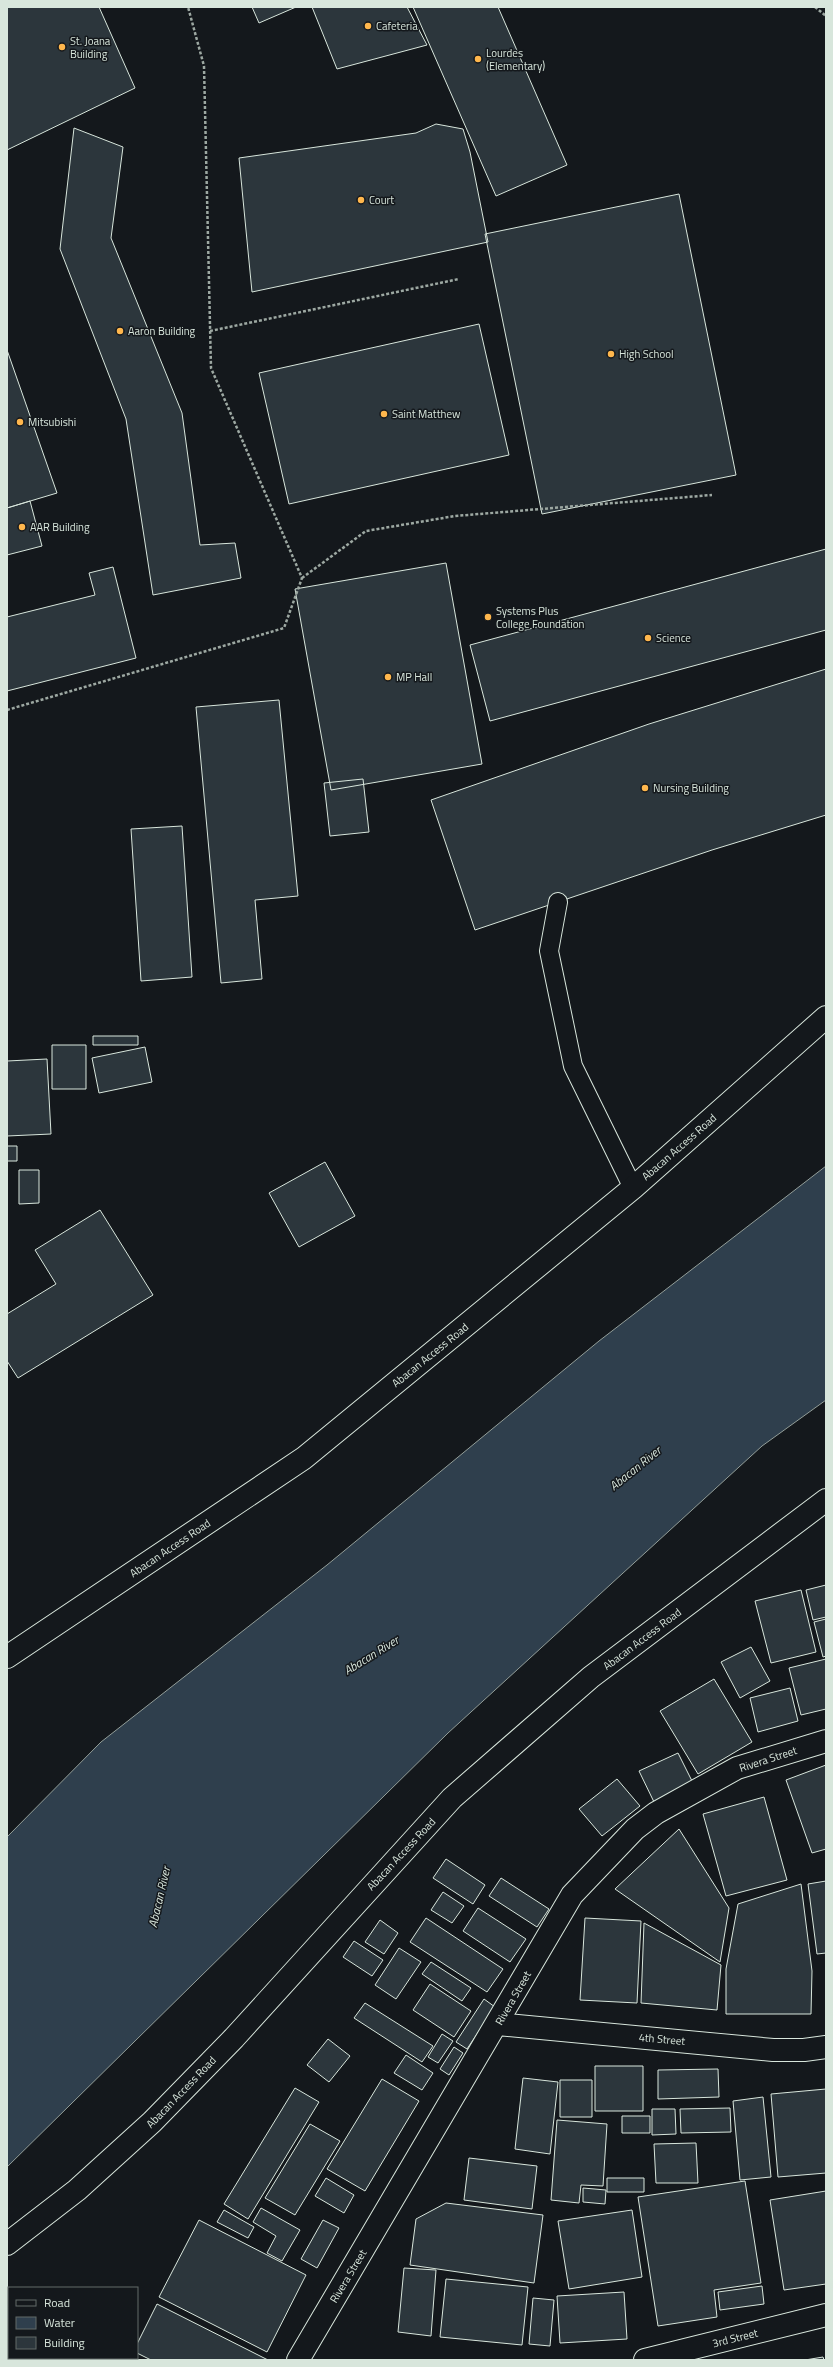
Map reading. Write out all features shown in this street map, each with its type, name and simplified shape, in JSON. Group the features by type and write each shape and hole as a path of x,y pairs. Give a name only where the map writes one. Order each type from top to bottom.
{"street":[{"name":"Abacan Access Road","path":"7,1657 304,1458 633,1188 826,1018"},
{"name":"Abacan Access Road","path":"7,2244 82,2185 152,2122 234,2038 452,1798 592,1677 826,1500"},
{"name":"Rivera Street","path":"300,2360 498,2024 572,1895 635,1829 656,1813 737,1768 826,1741"},
{"name":"4th Street","path":"498,2024 773,2050 804,2050 826,2047"},
{"name":"3rd Street","path":"645,2360 826,2315"}],"lane":[{"path":"558,902 549,951 573,1066 633,1188"}],"path":[{"path":"188,7 204,66 212,368 302,578"},
{"path":"815,7 826,16"},
{"path":"210,331 459,279"},
{"path":"7,710 284,628 302,578 366,530 455,516 712,495"}],"water":[{"name":"Abacan River","path":"826,1166 826,1400 762,1446 448,1733 7,2167 7,1837 101,1742 327,1565 599,1341"}],"building":[{"name":"St. Joana Building","path":"7,7 99,7 135,88 7,150"},
{"path":"252,7 296,7 259,23"},
{"name":"Cafeteria","path":"312,7 407,7 427,45 337,69"},
{"name":"Lourdes (Elementary)","path":"413,7 498,7 567,165 496,196"},
{"name":"Court","path":"436,124 463,129 470,152 488,242 252,292 239,158 416,133"},
{"name":"Aaron Building","path":"74,128 123,147 111,238 182,413 200,545 235,543 241,578 153,595 126,419 60,249"},
{"name":"High School","path":"679,194 736,475 542,514 485,234"},
{"name":"Saint Matthew","path":"479,324 509,455 289,504 259,373"},
{"name":"Mitsubishi","path":"7,350 57,493 7,508"},
{"name":"AAR Building","path":"30,501 42,546 7,555 7,508"},
{"name":"Science","path":"826,549 826,630 490,721 470,645"},
{"name":"MP Hall","path":"446,563 482,764 331,790 295,589"},
{"path":"113,567 136,658 7,691 7,617 95,595 89,573"},
{"name":"Nursing Building","path":"826,669 826,815 712,850 475,930 431,800 649,724"},
{"path":"279,700 298,896 255,900 262,979 221,983 196,707"},
{"path":"363,779 369,832 330,836 324,783"},
{"path":"182,826 192,977 141,981 131,829"},
{"path":"93,1036 138,1036 138,1045 93,1045"},
{"path":"52,1045 86,1045 86,1089 52,1089"},
{"path":"145,1047 152,1082 99,1093 92,1058"},
{"path":"47,1059 51,1134 7,1136 7,1061"},
{"path":"7,1146 17,1146 17,1161 7,1161"},
{"path":"325,1162 355,1216 299,1247 269,1193"},
{"path":"19,1170 39,1170 39,1203 19,1204"},
{"path":"100,1210 153,1295 18,1378 7,1361 7,1314 56,1284 35,1250"},
{"path":"826,1585 826,1617 813,1620 806,1590"},
{"path":"801,1590 816,1652 771,1663 755,1601"},
{"path":"826,1619 826,1656 823,1657 814,1622"},
{"path":"751,1647 770,1681 740,1698 721,1662"},
{"path":"826,1659 826,1709 801,1715 789,1668"},
{"path":"714,1679 752,1742 698,1774 660,1711"},
{"path":"790,1688 798,1721 758,1732 750,1698"},
{"path":"678,1753 693,1783 654,1802 639,1771"},
{"path":"826,1765 826,1849 812,1853 786,1780"},
{"path":"617,1779 640,1806 602,1836 579,1809"},
{"path":"764,1797 787,1880 726,1896 703,1814"},
{"path":"679,1829 729,1908 720,1962 615,1889"},
{"path":"446,1859 485,1885 473,1904 433,1878"},
{"path":"501,1878 549,1909 537,1927 489,1896"},
{"path":"826,1881 826,1953 817,1954 808,1884"},
{"path":"801,1884 812,1971 811,2014 726,2014 726,1969 738,1904"},
{"path":"443,1892 464,1906 452,1923 431,1910"},
{"path":"478,1908 526,1939 510,1962 463,1931"},
{"path":"426,1918 503,1969 487,1992 410,1942"},
{"path":"585,1918 641,1921 637,2003 580,2000"},
{"path":"380,1920 398,1933 384,1954 365,1942"},
{"path":"644,1923 721,1965 717,2010 641,2003"},
{"path":"354,1941 383,1960 372,1976 343,1957"},
{"path":"399,1948 421,1962 396,1999 375,1985"},
{"path":"431,1962 471,1988 462,2001 422,1974"},
{"path":"430,1984 471,2011 454,2037 413,2010"},
{"path":"484,1999 495,2007 467,2049 456,2042"},
{"path":"365,2003 433,2046 422,2062 354,2018"},
{"path":"442,2034 453,2041 438,2063 428,2057"},
{"path":"328,2039 350,2056 329,2082 307,2065"},
{"path":"454,2047 463,2053 449,2075 440,2069"},
{"path":"406,2055 433,2073 422,2090 394,2073"},
{"path":"595,2066 643,2066 643,2111 595,2111"},
{"path":"718,2069 719,2097 658,2099 658,2070"},
{"path":"523,2078 558,2082 550,2154 515,2149"},
{"path":"382,2079 419,2101 365,2191 327,2169"},
{"path":"560,2080 592,2080 592,2117 560,2117"},
{"path":"295,2088 319,2102 248,2219 224,2204"},
{"path":"826,2089 826,2173 778,2177 771,2094"},
{"path":"763,2097 771,2177 740,2180 733,2101"},
{"path":"730,2108 731,2132 681,2133 680,2109"},
{"path":"652,2109 675,2109 676,2134 652,2135"},
{"path":"622,2116 650,2116 650,2133 622,2133"},
{"path":"557,2120 607,2124 603,2186 581,2185 579,2203 551,2200"},
{"path":"310,2124 340,2141 295,2215 265,2198"},
{"path":"696,2143 698,2183 656,2183 654,2144"},
{"path":"469,2158 537,2166 532,2209 464,2200"},
{"path":"326,2178 354,2195 344,2213 315,2196"},
{"path":"607,2178 644,2178 644,2192 607,2192"},
{"path":"745,2181 761,2283 714,2290 717,2317 658,2326 638,2197"},
{"path":"583,2188 606,2190 605,2204 583,2202"},
{"path":"826,2191 826,2284 784,2290 770,2200"},
{"path":"446,2203 543,2215 534,2283 410,2265 416,2219"},
{"path":"261,2208 300,2230 282,2261 267,2253 276,2236 253,2222"},
{"path":"224,2210 254,2227 248,2238 217,2222"},
{"path":"632,2210 642,2277 569,2289 558,2221"},
{"path":"199,2220 306,2275 267,2352 159,2297"},
{"path":"323,2220 339,2228 317,2268 301,2259"},
{"path":"404,2268 436,2270 431,2336 398,2332"},
{"path":"446,2279 528,2287 522,2345 440,2337"},
{"path":"762,2286 764,2304 720,2310 718,2292"},
{"path":"624,2292 627,2339 560,2343 557,2296"},
{"path":"533,2298 554,2300 550,2346 529,2344"},
{"path":"157,2304 268,2360 151,2360 138,2354 138,2342"},
{"path":"7,2335 8,2359 17,2359 16,2360 7,2360"},
{"path":"823,2357 824,2360 805,2360"}],"place":[{"name":"Cafeteria","path":"368,26"},
{"name":"St. Joana Building","path":"62,47"},
{"name":"Lourdes (Elementary)","path":"478,59"},
{"name":"Court","path":"361,200"},
{"name":"Aaron Building","path":"120,331"},
{"name":"High School","path":"611,354"},
{"name":"Saint Matthew","path":"384,414"},
{"name":"Mitsubishi","path":"20,422"},
{"name":"AAR Building","path":"22,527"},
{"name":"Systems Plus College Foundation","path":"488,617"},
{"name":"Science","path":"648,638"},
{"name":"MP Hall","path":"388,677"},
{"name":"Nursing Building","path":"645,788"}]}
